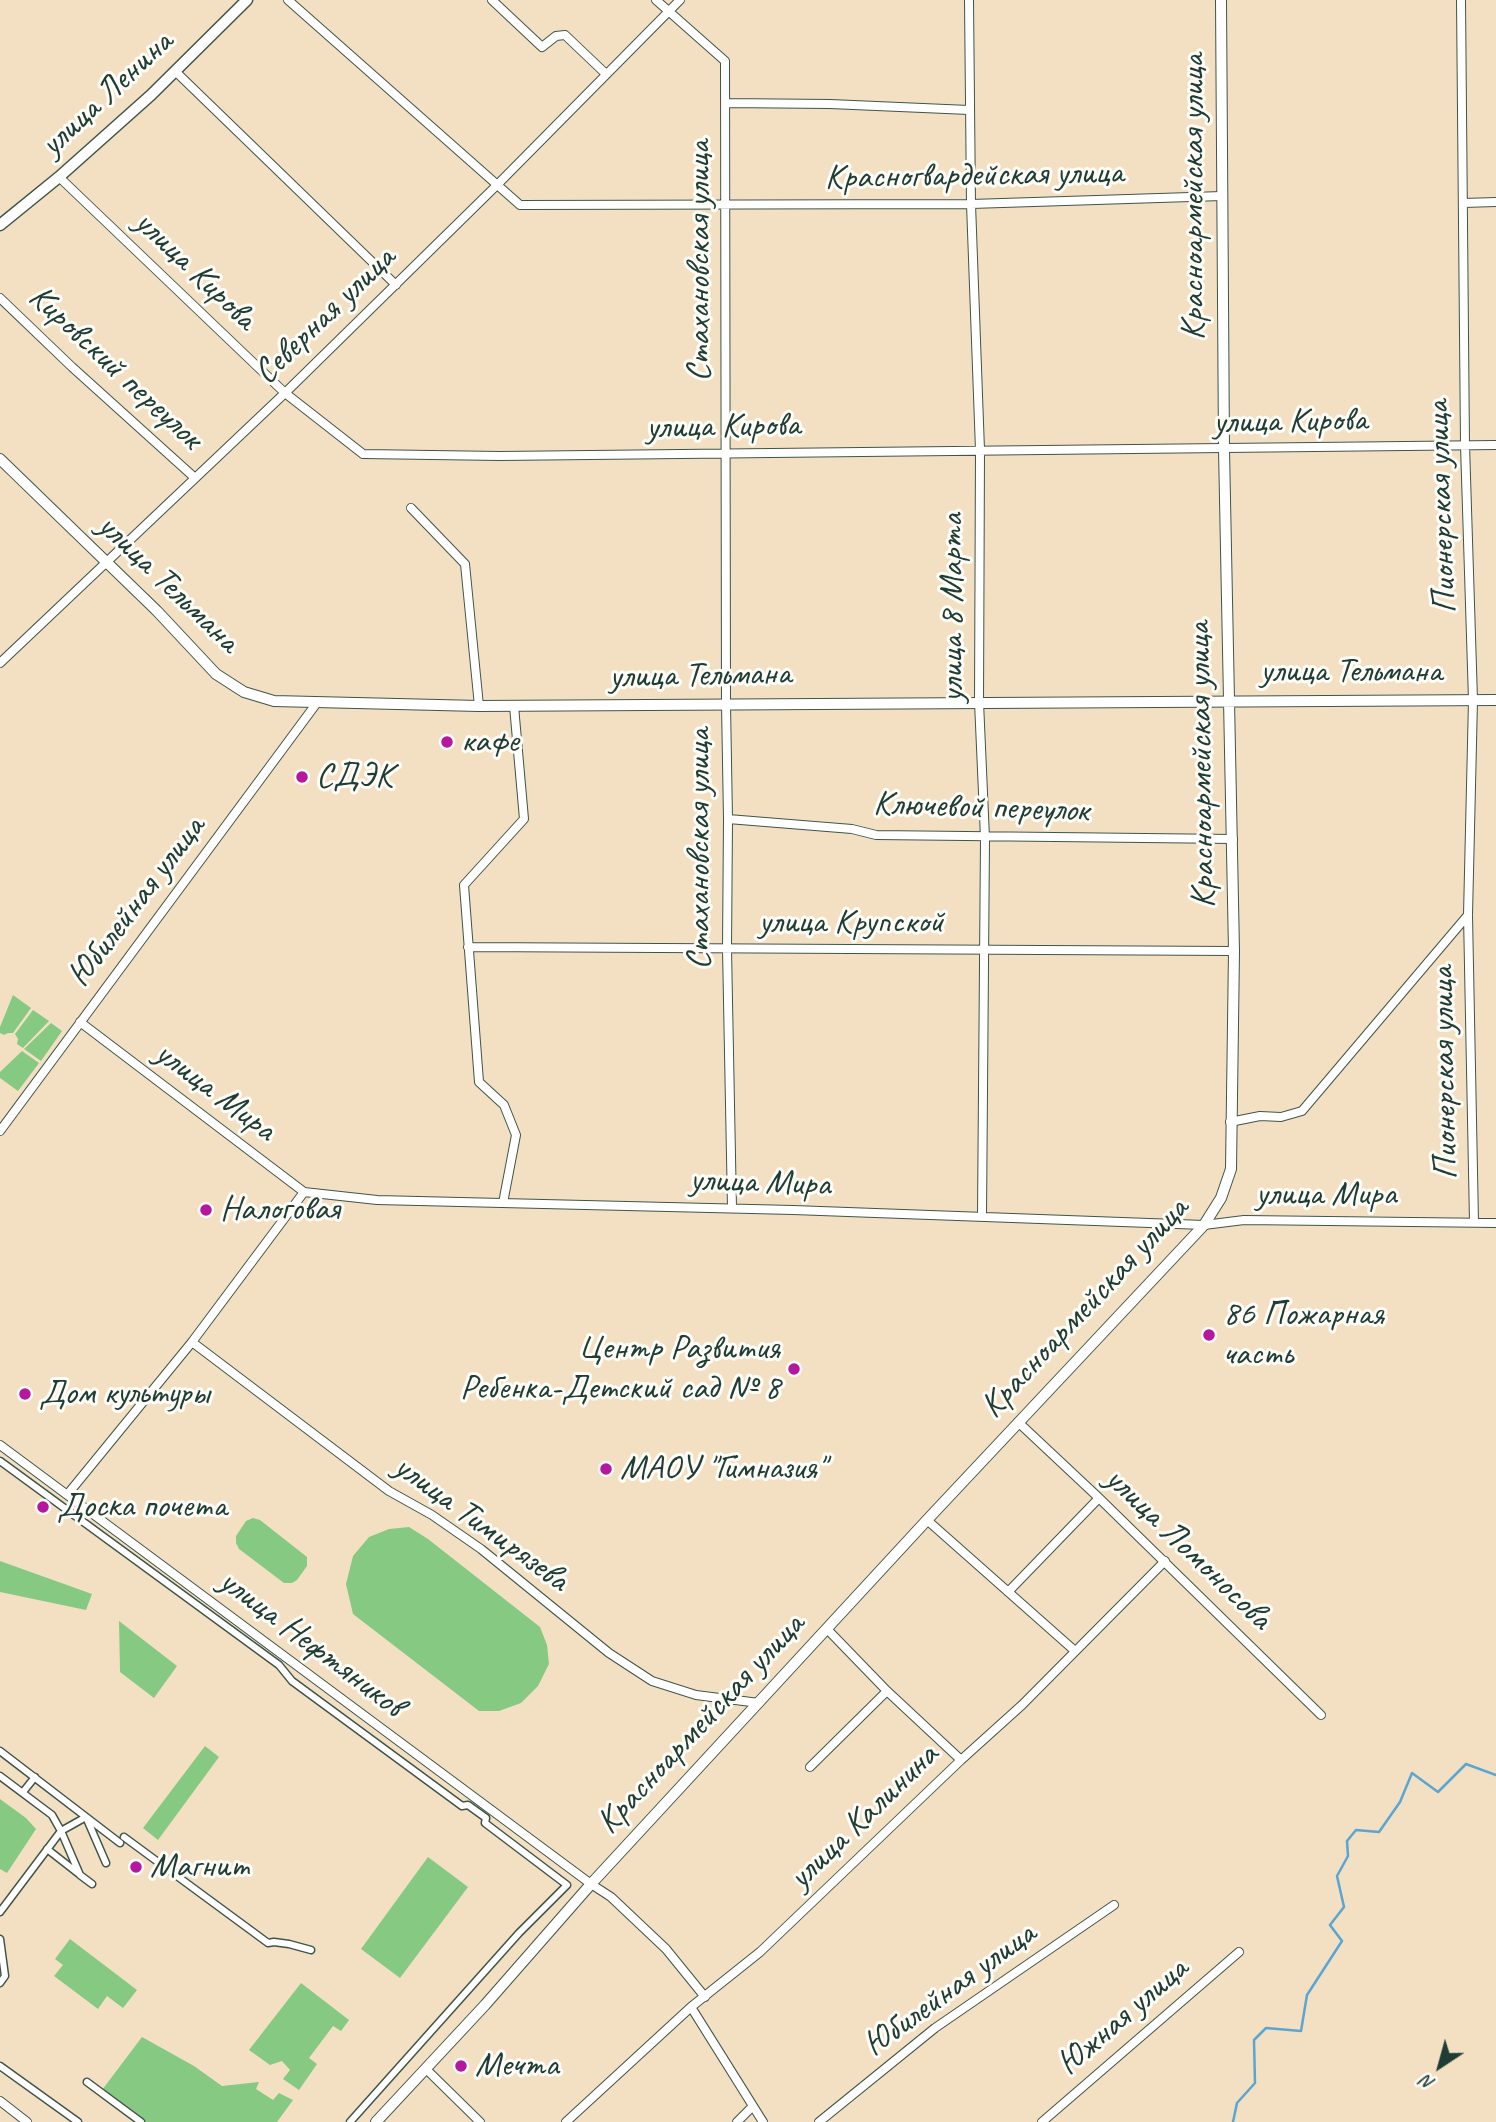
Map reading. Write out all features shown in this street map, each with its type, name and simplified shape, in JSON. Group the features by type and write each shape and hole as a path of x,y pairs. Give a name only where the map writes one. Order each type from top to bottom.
{"main road":[{"name":"улица Ленина","path":"0,225 59,177 247,0"}],"street":[{"name":"Красногвардейская улица","path":"288,0 520,205 971,204 1222,197"},
{"path":"492,0 542,47 556,36 565,35 606,74"},
{"name":"Стахановская улица","path":"656,0 725,61 727,949 732,1208"},
{"name":"Северная улица","path":"0,663 396,285 680,0"},
{"name":"улица 8 Марта","path":"969,0 971,204 980,450 979,702 985,838 982,1216"},
{"name":"Красноармейская улица","path":"376,2122 927,1520 1204,1225 1222,1198 1231,1169 1234,951 1224,449 1221,0"},
{"name":"Пионерская улица","path":"1461,0 1465,445 1474,700 1468,915 1474,1222"},
{"path":"174,71 396,285"},
{"path":"726,103 969,110"},
{"name":"улица Кирова","path":"59,177 285,393 363,454 513,456 1496,445"},
{"path":"1463,203 1496,202"},
{"name":"Кировский переулок","path":"0,298 195,478"},
{"name":"улица Тельмана","path":"0,459 157,611 216,674 244,692 274,702 514,706 1496,700"},
{"path":"411,508 465,564 479,706"},
{"name":"Юбилейная улица","path":"0,1131 316,704"},
{"path":"503,1203 516,1135 504,1105 479,1082 464,885 524,819 514,706"},
{"name":"Ключевой переулок","path":"728,819 852,829 876,835 1233,839"},
{"path":"1230,1122 1302,1111 1468,915"},
{"name":"улица Крупской","path":"468,947 1234,951"},
{"name":"улица Мира","path":"80,1022 304,1192 377,1200 732,1208 1204,1225 1244,1220 1496,1223"},
{"path":"67,1495 192,1342 304,1192"},
{"name":"улица Тимирязева","path":"192,1342 389,1491 432,1515 481,1549 609,1653 652,1681 696,1695 759,1703"},
{"name":"улица Ломоносова","path":"1018,1422 1100,1498 1321,1715"},
{"name":"улица Нефтяников","path":"0,1445 611,1897 666,1949 705,1997"},
{"path":"0,1461 279,1665 292,1681 452,1799 462,1806 468,1805 486,1818 485,1823 568,1885 519,1933 350,2122"},
{"path":"1008,1592 1100,1498"},
{"path":"927,1520 1075,1651"},
{"name":"улица Калинина","path":"566,2122 691,2007 760,1952 1022,1705 1165,1561"},
{"path":"827,1629 887,1691 961,1760"},
{"path":"810,1767 887,1691"},
{"path":"0,1751 86,1816 268,1943 289,1944 311,1950"},
{"path":"0,1776 52,1815 80,1875"},
{"path":"23,1793 35,1777"},
{"path":"0,1912 61,1832 86,1816"},
{"path":"86,1816 106,1863"},
{"path":"47,1849 92,1884"},
{"name":"Юбилейная улица","path":"820,2122 935,2028 1114,1905"},
{"path":"0,1939 5,1976 0,1983"},
{"name":"Южная улица","path":"1042,2122 1239,1952"},
{"path":"691,2007 763,2122"},
{"path":"0,2066 78,2122"},
{"path":"426,2069 480,2122"},
{"path":"87,2082 141,2122"},
{"path":"0,2101 27,2122"},
{"path":"737,2122 752,2107"}],"green space":[{"path":"13,995 31,1008 13,1033 4,1035 0,1033 0,1027"},
{"path":"33,1010 49,1021 23,1048 17,1044 15,1034"},
{"path":"51,1023 62,1031 41,1061 24,1049"},
{"path":"22,1051 39,1063 18,1091 0,1078 0,1072"},
{"path":"253,1518 260,1520 307,1557 307,1566 297,1580 284,1583 239,1549 236,1536 246,1521"},
{"path":"409,1527 540,1627 547,1645 549,1664 538,1686 521,1703 499,1711 479,1711 353,1614 346,1584 353,1556 369,1537 389,1529"},
{"path":"0,1561 92,1594 86,1610 0,1592"},
{"path":"119,1621 177,1666 154,1698 120,1672"},
{"path":"205,1746 219,1757 158,1840 143,1828"},
{"path":"0,1799 36,1829 7,1873 0,1869"},
{"path":"428,1857 468,1887 400,1978 361,1949"},
{"path":"70,1939 137,1990 123,2008 107,1996 98,2009 54,1976 63,1965 55,1959"},
{"path":"301,1983 349,2020 341,2031 333,2026 309,2058 317,2064 299,2090 283,2079 290,2070 282,2061 270,2065 249,2050"},
{"path":"142,2037 194,2066 222,2086 259,2082 256,2089 273,2100 279,2093 293,2100 277,2122 145,2122 102,2090"}],"waterway":[{"path":"1233,2122 1237,2103 1255,2083 1254,2040 1266,2028 1301,2031 1307,1995 1342,1941 1330,1925 1344,1907 1337,1876 1348,1856 1347,1841 1356,1830 1379,1832 1400,1802 1412,1773 1438,1792 1466,1764 1496,1775"}],"place":[{"name":"кафе","path":"447,742"},
{"name":"СДЭК","path":"302,777"},
{"name":"Налоговая","path":"206,1210"},
{"name":"86 Пожарная часть","path":"1209,1335"},
{"name":"Центр Развития Ребенка-Детский сад № 8","path":"794,1369"},
{"name":"Дом культуры","path":"25,1394"},
{"name":"МАОУ \"Гимназия\"","path":"606,1469"},
{"name":"Доска почета","path":"43,1507"},
{"name":"Магнит","path":"136,1867"},
{"name":"Мечта","path":"461,2066"}]}
